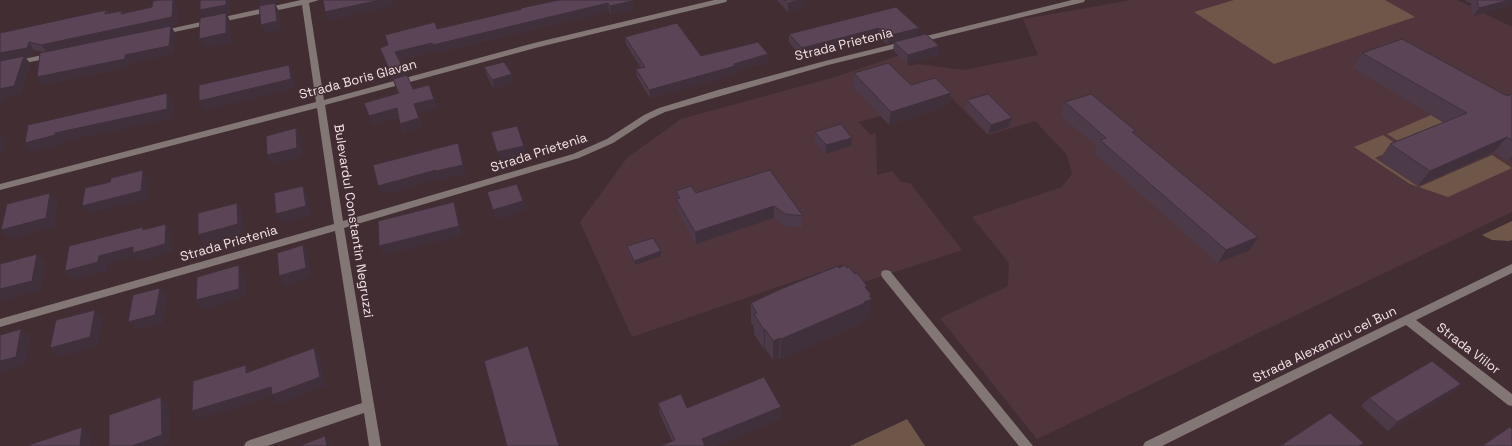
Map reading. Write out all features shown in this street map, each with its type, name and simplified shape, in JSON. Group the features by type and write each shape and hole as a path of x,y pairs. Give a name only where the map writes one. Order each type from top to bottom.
{"street":[{"path":"149,35 314,0"},
{"name":"Strada Boris Glavan","path":"0,187 320,104 537,45 723,0"},
{"name":"Strada Prietenia","path":"0,323 339,226 576,156 610,141 647,117 662,110 721,92 825,63 1081,0"},
{"name":"Bulevardul Constantin Negruzzi","path":"305,1 339,226 375,446"},
{"path":"0,66 63,53"},
{"name":"Strada Alexandru cel Bun","path":"1149,446 1512,268"},
{"path":"886,274 1027,446"},
{"name":"Strada Viilor","path":"1407,320 1512,401"},
{"path":"250,446 369,406"}],"shaded area":[{"path":"1132,0 1457,0 1512,27 1512,212 1037,439 940,318 1008,286 1009,263 972,217 1062,187 1072,174 1067,155 1035,121 988,135 950,96 859,122 870,135 876,133 877,175 892,171 901,182 910,183 962,250 858,284 842,265 632,337 580,222 627,158 681,119 835,77 900,55 909,66 917,64 964,70 1038,55 1023,19"},
{"path":"1234,0 1385,0 1415,17 1274,64 1194,12"},
{"path":"1431,115 1449,126 1404,145 1387,134"},
{"path":"1383,135 1401,147 1375,158 1419,187 1492,155 1512,168 1448,197 1410,184 1354,147"},
{"path":"1512,221 1512,240 1492,240 1482,235"},
{"path":"907,419 925,446 850,446"}],"building":[{"path":"173,0 172,17 41,45 29,42 27,48 0,53 0,33 106,10 105,14 122,11 121,14 152,7 153,1"},
{"path":"200,0 226,0 226,5 200,10"},
{"path":"323,0 380,0 325,12"},
{"path":"559,0 632,1 610,6 608,3 433,45 432,43 395,52 403,68 390,71 380,48 388,45 385,35 435,22 437,29"},
{"path":"785,0 800,0 788,3"},
{"path":"1477,0 1509,0 1479,8"},
{"path":"275,3 277,21 261,25 259,6"},
{"path":"896,7 919,28 888,36 879,28 802,48 789,34"},
{"path":"226,13 226,33 199,39 200,18"},
{"path":"677,23 701,56 758,42 768,54 734,64 735,66 649,90 636,69 645,67 625,37"},
{"path":"171,26 169,46 125,55 125,59 37,77 40,53"},
{"path":"926,34 939,46 908,55 894,42"},
{"path":"1402,39 1507,96 1512,94 1512,140 1507,137 1430,171 1390,144 1467,113 1362,53"},
{"path":"24,56 14,86 0,89 0,61"},
{"path":"504,62 512,74 492,80 484,67"},
{"path":"888,63 911,85 935,78 951,93 891,112 854,73"},
{"path":"289,65 291,79 199,101 199,85"},
{"path":"407,75 413,89 429,85 434,99 414,104 419,118 400,124 397,108 369,116 364,103 399,93 393,79"},
{"path":"167,93 167,109 55,133 55,135 25,143 28,125"},
{"path":"988,94 1012,118 991,125 967,100"},
{"path":"1091,94 1136,131 1132,132 1258,237 1226,250 1100,140 1106,138 1065,102"},
{"path":"841,124 852,138 826,145 815,132"},
{"path":"517,126 524,146 497,152 491,132"},
{"path":"296,128 297,148 267,155 266,136"},
{"path":"458,143 463,165 436,170 378,186 373,165"},
{"path":"143,170 141,191 82,206 85,188 110,182 111,178"},
{"path":"770,170 803,216 785,214 774,206 695,232 676,199 680,198 676,191 691,186 696,193"},
{"path":"517,184 523,201 493,210 487,192"},
{"path":"303,186 306,206 276,214 274,193"},
{"path":"50,193 46,218 1,230 7,204"},
{"path":"454,202 459,226 379,246 378,221"},
{"path":"237,203 238,224 198,235 198,213"},
{"path":"166,224 165,244 133,253 133,247 99,256 98,262 65,271 69,246 143,227 143,230"},
{"path":"653,238 661,251 634,261 627,246"},
{"path":"303,245 306,268 279,276 277,253"},
{"path":"37,254 32,281 0,289 0,264"},
{"path":"239,265 239,289 196,300 197,277"},
{"path":"845,265 855,274 857,273 867,286 865,287 872,299 781,339 780,338 773,341 754,314 757,313 751,303 783,288 838,266 839,268"},
{"path":"160,288 155,315 128,322 133,295"},
{"path":"95,310 90,337 50,348 56,320"},
{"path":"21,329 16,357 0,361 0,335"},
{"path":"528,346 559,446 507,446 484,361"},
{"path":"314,348 320,377 272,395 271,387 192,411 193,381 246,365 246,373"},
{"path":"1432,361 1461,384 1397,422 1369,398"},
{"path":"764,377 781,407 702,439 705,446 660,446 675,440 658,403 681,394 687,408"},
{"path":"161,397 162,435 132,446 109,446 109,415"},
{"path":"1330,413 1364,443 1359,446 1285,446 1283,444"},
{"path":"82,427 80,446 29,446 29,445"},
{"path":"1510,427 1512,429 1512,446 1482,446"},
{"path":"325,436 327,446 299,446"}]}
